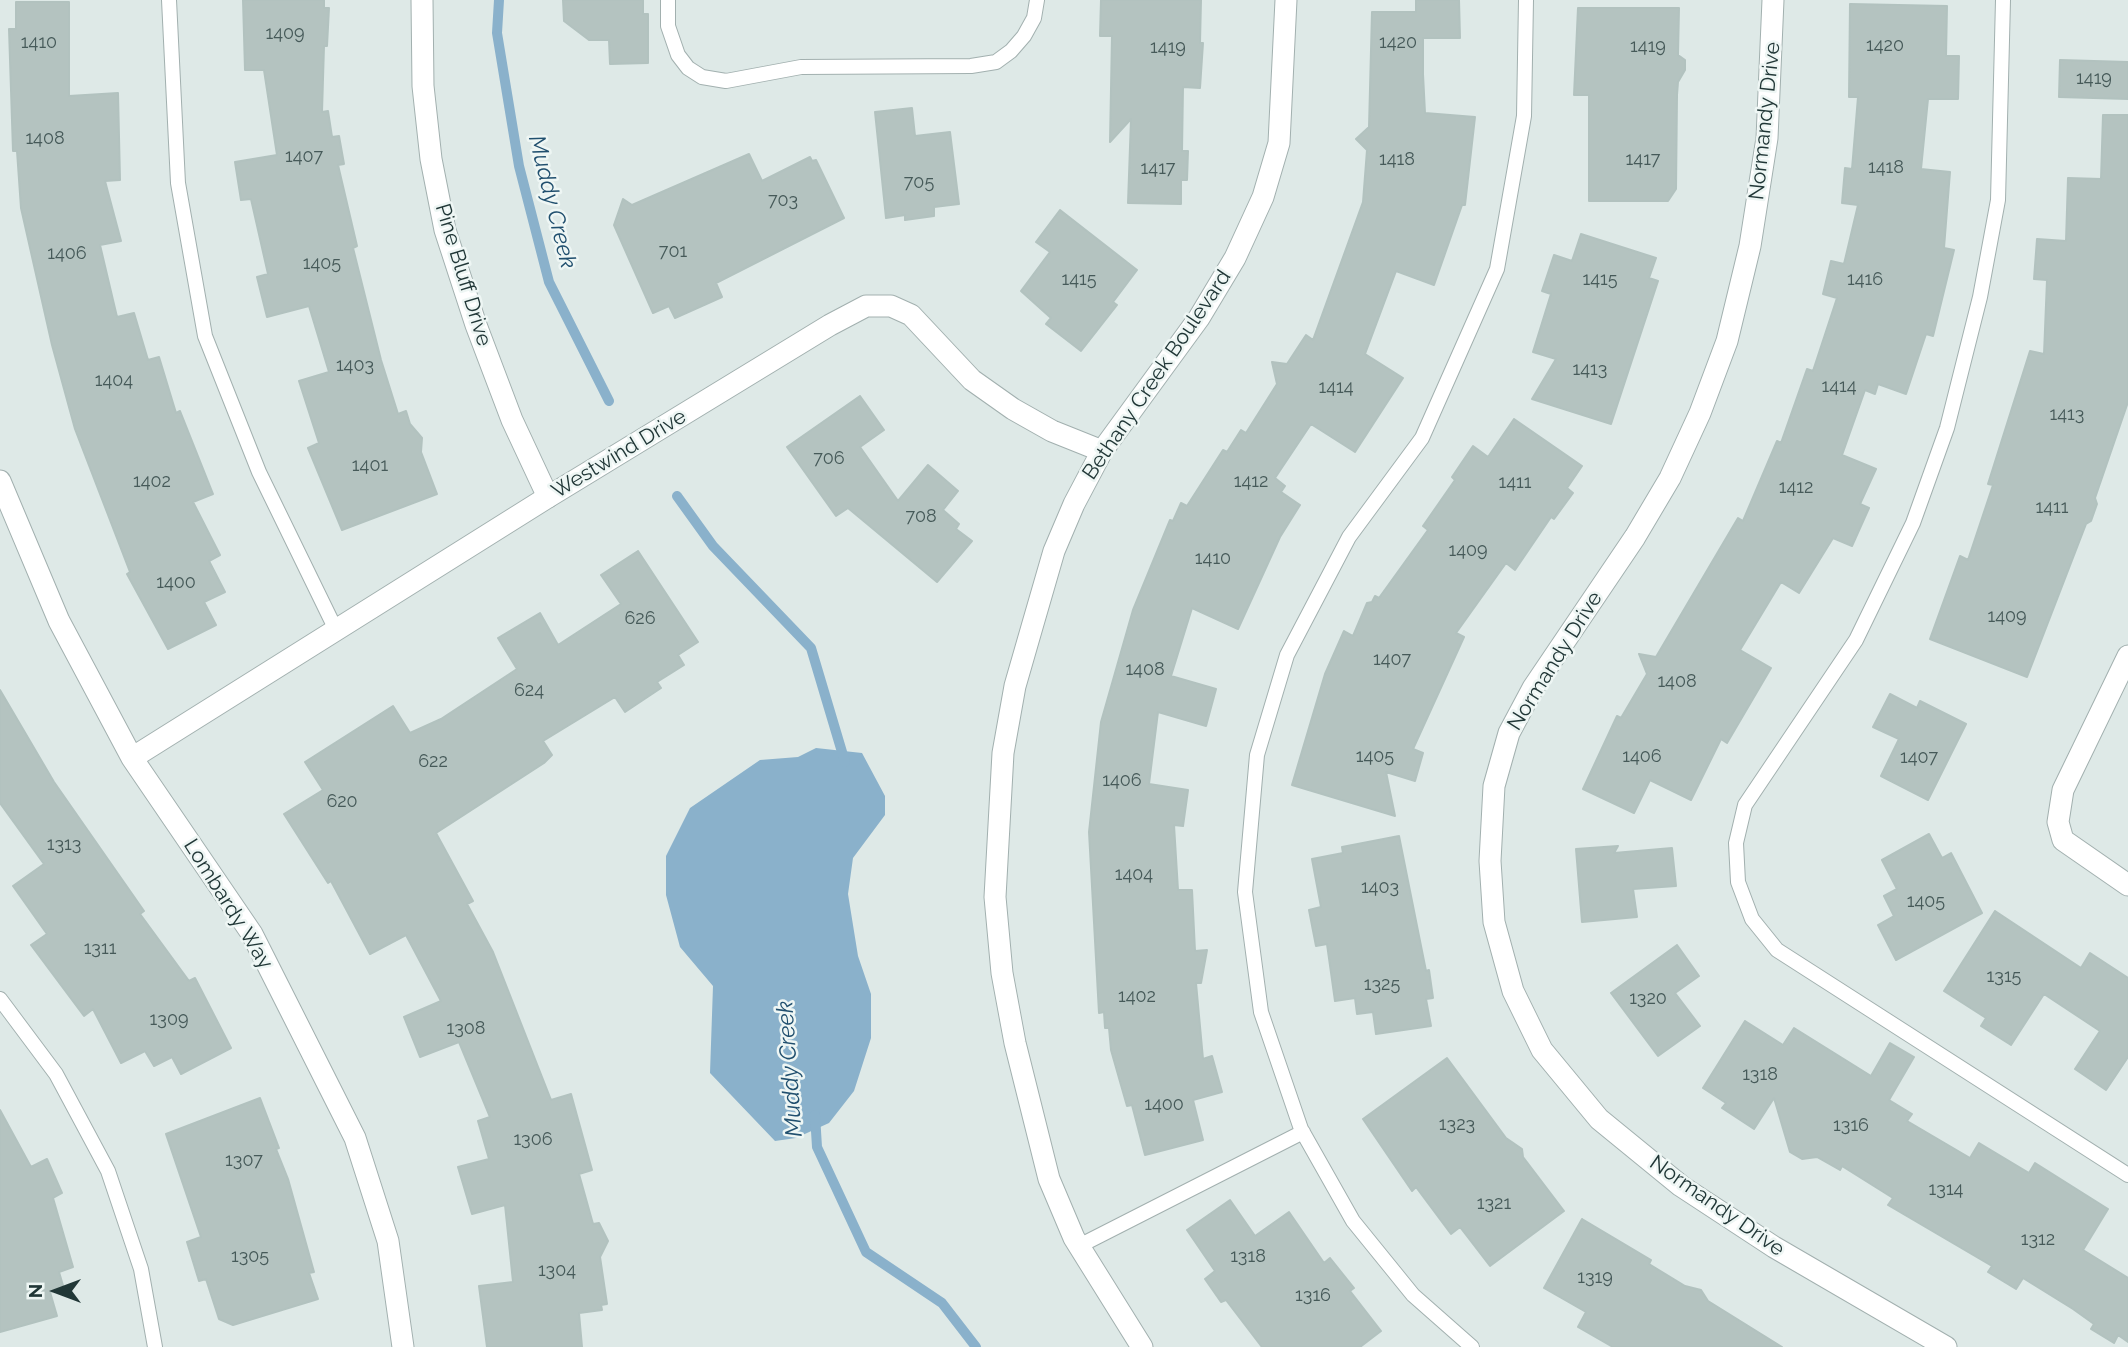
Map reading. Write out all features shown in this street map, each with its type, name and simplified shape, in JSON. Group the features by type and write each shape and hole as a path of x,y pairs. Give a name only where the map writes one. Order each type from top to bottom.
{"street":[{"name":"Pine Bluff Drive","path":"422,0 423,86 431,159 445,230 485,349 548,497"},
{"name":"Bethany Creek Boulevard","path":"1142,1347 1079,1246 1049,1180 1018,1055 1002,973 995,897 1003,753 1015,686 1054,551 1102,451 1199,318 1235,258 1263,197 1279,143 1286,0"},
{"name":"Normandy Drive","path":"1773,0 1767,138 1750,246 1727,341 1700,413 1670,478 1635,537 1533,688 1509,733 1494,786 1490,861 1494,922 1513,991 1542,1049 1599,1119 1681,1186 1716,1209 1774,1247 1946,1347"},
{"name":"Westwind Drive","path":"132,758 548,497 830,325 866,306 891,306 911,315 972,380 1052,431 1102,451"},
{"name":"Lombardy Way","path":"0,481 60,621 132,758 252,934 355,1138 388,1241 403,1347"},
{"path":"2128,656 2063,790 2058,822 2063,840 2128,885"}],"lane":[{"path":"169,0 178,183 205,336 259,472 337,630"},
{"path":"668,0 668,26 678,55 688,68 702,77 726,81 802,67 971,66 996,62 1024,36 1034,18 1037,0"},
{"path":"1472,1347 1413,1295 1353,1221 1303,1132 1261,1012 1245,892 1258,755 1287,655 1349,537 1422,438 1497,269 1524,116 1526,0"},
{"path":"2003,0 1998,200 1980,297 1947,428 1913,523 1856,640 1745,805 1736,843 1738,882 1752,919 1777,950 2128,1175"},
{"path":"0,999 57,1074 108,1171 141,1269 155,1347"},
{"path":"1079,1246 1303,1132"}],"water":[{"path":"816,748 862,753 885,796 885,815 853,858 848,894 858,956 871,994 871,1038 854,1091 829,1123 796,1138 775,1141 710,1073 713,986 680,947 666,895 666,856 690,808 760,760 798,757"}],"building":[{"path":"243,0 324,0 324,8 329,8 327,46 324,46 322,112 328,111 332,137 339,136 344,164 338,165 357,246 353,248 381,360 398,414 406,411 410,424 422,438 421,452 437,494 342,530 308,448 319,443 299,381 329,372 309,306 267,317 257,277 268,274 251,199 241,200 235,162 277,155 264,70 245,70"},
{"path":"563,0 643,0 643,14 648,14 648,63 610,64 609,40 589,40 564,21"},
{"path":"1101,0 1201,0 1200,43 1203,43 1200,88 1183,87 1182,151 1188,151 1187,180 1181,180 1181,204 1128,203 1131,119 1110,142 1112,36 1100,36"},
{"path":"1416,0 1459,0 1460,38 1423,38 1423,74 1425,113 1475,117 1465,205 1462,205 1434,285 1396,271 1365,354 1403,378 1355,452 1311,424 1275,478 1285,486 1281,492 1300,505 1280,537 1238,629 1192,608 1171,676 1216,689 1206,726 1158,712 1149,784 1188,790 1183,826 1174,825 1178,890 1192,890 1195,951 1207,950 1201,983 1196,983 1203,1059 1212,1056 1222,1092 1193,1100 1203,1140 1145,1155 1132,1105 1127,1106 1111,1050 1109,1028 1105,1028 1104,1012 1099,1013 1089,832 1101,722 1133,610 1170,520 1173,521 1181,503 1187,506 1223,450 1227,452 1241,430 1246,433 1277,384 1272,362 1287,364 1306,335 1313,340 1363,202 1367,150 1356,139 1369,127 1372,12 1416,12"},
{"path":"16,2 69,2 69,96 118,93 120,180 105,181 121,241 100,245 117,317 134,313 148,360 159,357 176,413 180,411 213,494 193,502 220,555 209,561 225,592 204,602 216,625 168,649 127,574 130,572 75,429 52,345 21,208 17,151 13,151 9,29 16,29"},
{"path":"1850,4 1947,6 1946,56 1959,56 1958,99 1928,99 1921,169 1950,172 1944,248 1954,250 1933,336 1926,334 1906,394 1878,384 1875,394 1865,390 1842,455 1876,469 1860,504 1869,508 1852,546 1833,538 1799,593 1781,582 1740,650 1771,668 1727,743 1721,739 1691,800 1650,780 1634,813 1583,789 1617,716 1621,718 1647,674 1639,654 1656,657 1738,518 1743,521 1777,441 1781,443 1807,369 1813,371 1837,298 1823,294 1831,261 1844,264 1858,205 1842,203 1845,168 1852,169 1858,97 1849,97"},
{"path":"1578,8 1679,8 1678,55 1685,60 1685,70 1678,82 1677,95 1676,189 1668,201 1589,201 1589,95 1574,95"},
{"path":"2060,60 2128,62 2128,99 2059,97"},
{"path":"912,108 915,136 950,132 959,204 934,207 934,216 905,220 905,215 886,218 875,112"},
{"path":"2103,115 2128,115 2128,402 2095,498 2097,504 2091,521 2086,524 2027,677 1930,639 1960,556 1968,560 1993,485 1988,484 2030,351 2044,354 2047,280 2034,279 2037,239 2066,241 2068,178 2101,179"},
{"path":"749,154 762,181 810,157 812,161 816,160 844,218 716,283 722,297 675,318 669,306 653,313 614,225 623,199 632,205"},
{"path":"1060,210 1137,270 1113,302 1117,305 1081,351 1046,324 1051,318 1021,291 1050,252 1036,242"},
{"path":"1581,234 1656,258 1649,278 1658,281 1611,424 1532,399 1556,359 1533,352 1551,294 1542,291 1554,255 1572,261"},
{"path":"860,396 884,430 860,447 898,501 928,465 958,491 943,510 959,524 956,529 972,541 937,582 848,508 836,516 787,447"},
{"path":"1514,419 1582,466 1567,488 1573,493 1554,519 1551,517 1515,570 1506,563 1456,633 1464,637 1413,749 1423,753 1415,781 1386,772 1395,816 1292,785 1325,674 1344,631 1353,636 1367,603 1372,602 1375,596 1379,598 1428,530 1423,526 1455,480 1452,477 1473,446 1488,457"},
{"path":"638,551 698,642 678,655 684,665 657,682 661,688 625,712 615,697 543,741 552,755 544,763 436,833 473,901 467,904 493,952 551,1100 571,1094 592,1170 579,1174 593,1224 599,1223 608,1241 600,1257 607,1304 601,1305 602,1310 579,1313 582,1347 487,1347 479,1286 513,1282 505,1205 472,1214 458,1167 489,1159 478,1121 490,1117 459,1042 420,1057 404,1017 441,1001 406,935 370,954 331,881 328,883 284,814 323,790 305,762 393,706 410,733 441,719 517,669 498,638 540,613 558,645 621,604 601,575"},
{"path":"0,690 54,782 144,911 140,914 189,981 195,978 231,1048 181,1074 172,1057 154,1066 145,1051 121,1063 93,1009 84,1016 31,945 47,934 13,886 44,864 0,803"},
{"path":"1890,694 1917,708 1920,701 1966,724 1928,800 1881,776 1899,739 1873,727"},
{"path":"1929,834 1942,858 1951,853 1982,913 1896,960 1878,925 1894,916 1884,896 1897,889 1882,860"},
{"path":"1399,836 1426,971 1429,970 1433,998 1426,999 1431,1026 1376,1034 1373,1012 1357,1014 1355,998 1335,1001 1327,944 1316,946 1309,910 1321,907 1312,859 1343,853 1342,847"},
{"path":"1618,846 1614,853 1672,848 1676,886 1633,889 1637,917 1582,922 1576,849"},
{"path":"1995,911 2081,968 2090,953 2128,978 2128,1057 2106,1090 2075,1069 2100,1031 2044,994 2011,1045 1981,1026 1986,1018 1944,991"},
{"path":"1677,945 1699,976 1675,993 1700,1026 1658,1056 1611,993"},
{"path":"1745,1021 1783,1045 1794,1028 1871,1076 1890,1043 1914,1057 1889,1100 1912,1114 1907,1121 1970,1158 1979,1143 2029,1173 2035,1163 2108,1209 2083,1250 2128,1278 2128,1342 2118,1335 2114,1343 2091,1329 2094,1324 2023,1278 2016,1289 1988,1272 1992,1266 1888,1205 1893,1198 1842,1166 1840,1170 1817,1157 1802,1159 1790,1152 1774,1098 1754,1129 1722,1108 1726,1103 1703,1088"},
{"path":"1447,1058 1506,1138 1522,1149 1523,1157 1564,1211 1490,1266 1460,1227 1451,1234 1416,1187 1412,1191 1363,1119"},
{"path":"260,1098 288,1179 314,1272 309,1273 318,1299 233,1325 219,1319 206,1279 199,1281 187,1242 201,1237 166,1134"},
{"path":"0,1110 31,1167 47,1159 62,1193 53,1198 73,1267 59,1272 64,1289 50,1292 57,1316 0,1332"},
{"path":"1230,1200 1255,1236 1289,1212 1324,1263 1330,1258 1354,1288 1350,1291 1381,1331 1360,1347 1262,1347 1226,1300 1221,1302 1205,1279 1215,1271 1187,1230"},
{"path":"1582,1219 1651,1260 1649,1264 1685,1286 1701,1290 1708,1301 1782,1347 1613,1347 1578,1327 1586,1312 1544,1288"}],"waterway":[{"name":"Muddy Creek","path":"499,0 497,33 519,166 549,282 609,401"},
{"name":"Muddy Creek","path":"677,496 713,546 811,648 845,762"},
{"name":"Muddy Creek","path":"815,1115 817,1147 866,1252 942,1303 976,1347"}]}
